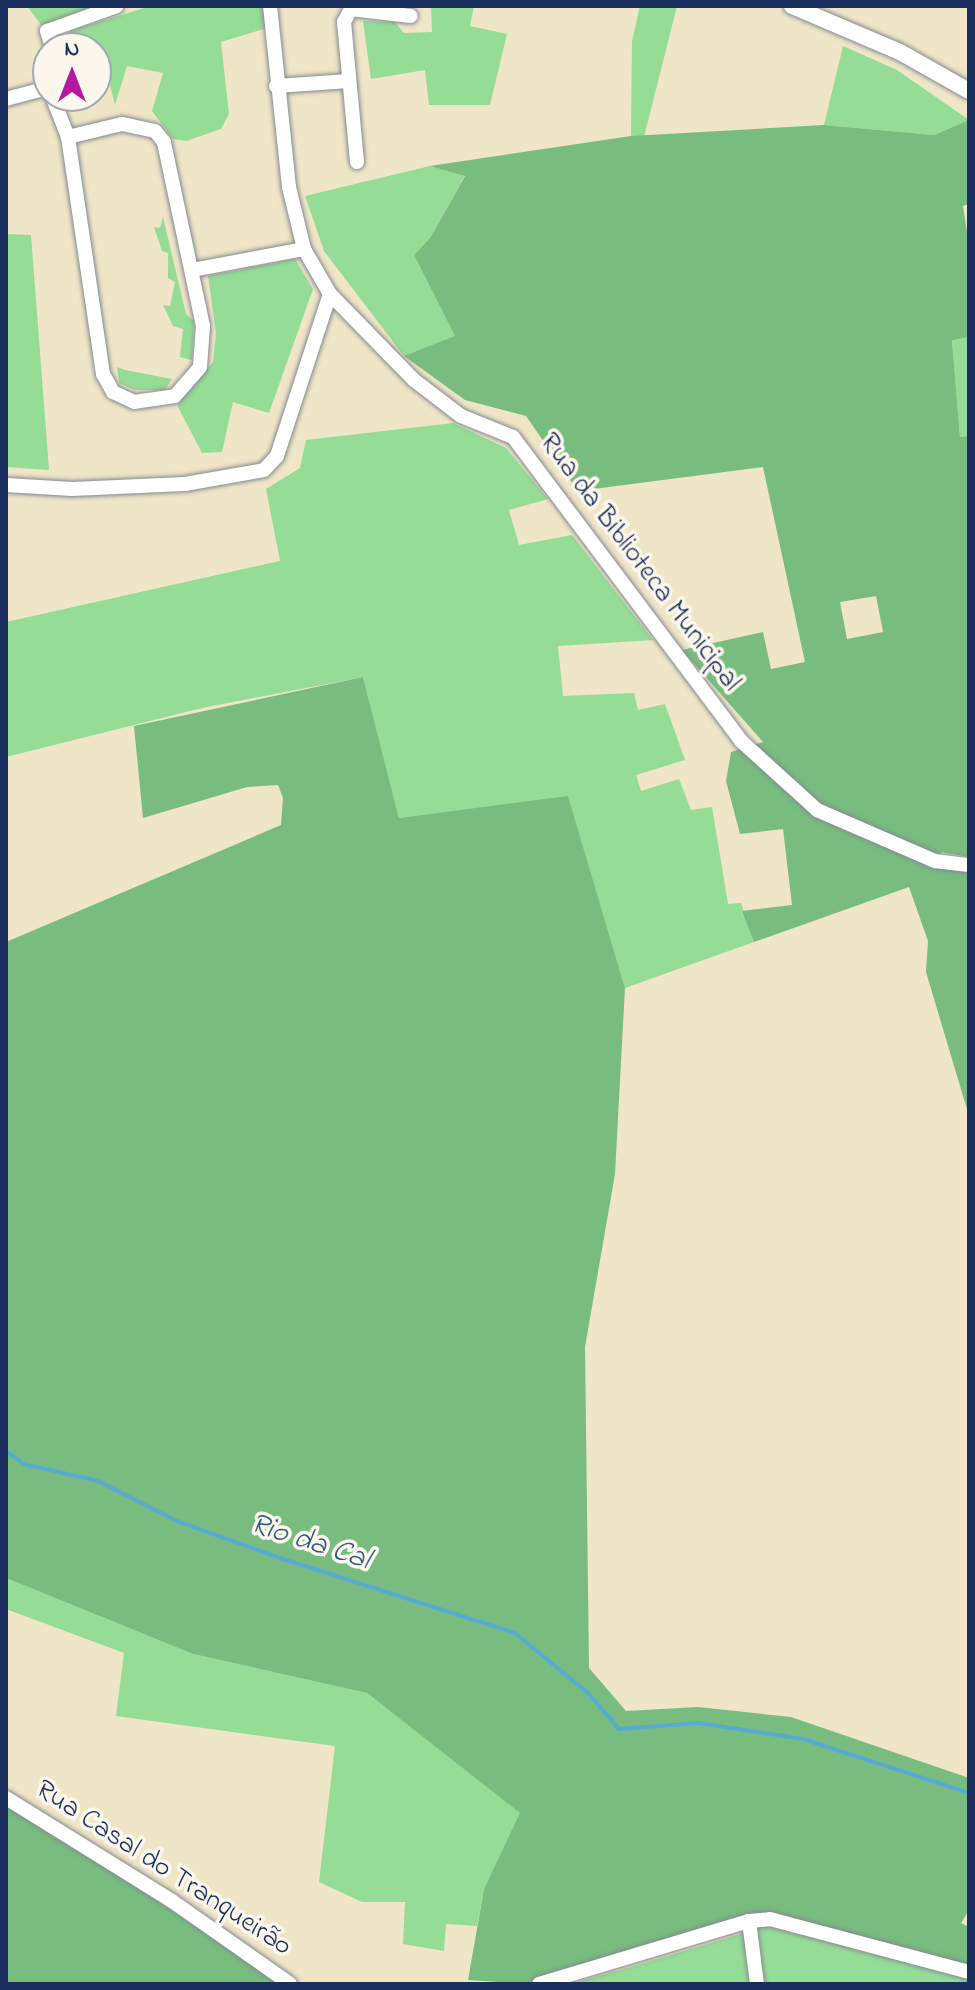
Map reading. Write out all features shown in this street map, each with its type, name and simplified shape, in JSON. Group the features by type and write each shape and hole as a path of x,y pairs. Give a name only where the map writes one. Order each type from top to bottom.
{"street":[{"path":"47,32 117,6"},
{"name":"Rua da Biblioteca Municipal","path":"270,6 289,187 304,249 330,294 414,380 461,416 513,437 741,741 817,810 935,861 969,865"},
{"path":"792,6 900,52 969,91"},
{"path":"357,162 344,22 351,9 411,16"},
{"path":"276,86 349,81"},
{"path":"6,99 32,92"},
{"path":"58,112 68,137 103,374 113,392 134,402 159,402 189,386 200,367 203,346 192,270 164,142 155,131 122,124 68,137"},
{"path":"192,270 304,249"},
{"path":"6,485 72,489 185,484 264,470 277,456 330,294"},
{"name":"Rua Casal do Tranqueirão","path":"6,1798 161,1894 290,1984"},
{"path":"539,1984 749,1921 770,1919 969,1972"},
{"path":"749,1921 757,1984"}],"green space":[{"path":"27,6 104,6 42,26"},
{"path":"151,6 265,6 267,28 221,42 229,114 221,129 186,141 173,139 152,111 163,73 127,66 115,105 112,93 112,32 69,31"},
{"path":"431,6 474,6 470,26 507,34 490,105 429,105 425,70 371,79 363,21 395,22 404,33 432,32"},
{"path":"640,6 677,6 644,137 631,136 632,41"},
{"path":"843,46 897,70 969,120 934,135 824,125"},
{"path":"969,120 969,204 963,206 969,245 969,337 952,340 960,437 969,436 969,857 942,852 934,861 969,865 969,1116 926,972 928,941 909,887 754,942 742,911 792,905 783,829 740,834 726,781 731,752 763,742 682,650 763,632 771,669 805,662 763,467 578,491 526,416 465,400 404,356 455,336 414,255 430,238 465,176 430,166 631,136 824,125 934,135","holes":["876,596 883,632 847,639 840,602"]},
{"path":"430,166 465,175 430,238 414,255 456,337 404,356 324,251 305,196"},
{"path":"163,217 186,314 194,321 192,360 180,357 183,329 173,326 163,305 170,306 175,282 168,278 168,253 162,251 154,227 160,228"},
{"path":"6,234 31,235 49,470 6,467"},
{"path":"295,259 313,289 269,413 233,402 222,452 202,453 177,405 213,362 216,333 208,276"},
{"path":"969,337 969,436 960,437 952,339"},
{"path":"117,367 172,379 165,390 134,390 119,383"},
{"path":"453,423 506,448 548,499 509,510 519,545 572,535 653,640 558,646 563,696 634,693 638,710 665,704 685,760 636,775 641,791 679,779 691,810 712,807 728,904 741,903 754,942 625,988 568,797 399,818 363,677 202,708 6,757 6,622 280,561 266,489 300,468 306,440"},
{"path":"363,677 399,818 568,796 625,988 615,1174 585,1347 589,1668 626,1711 698,1707 791,1717 969,1778 969,1910 961,1923 969,1927 969,1968 771,1915 531,1984 468,1980 484,1889 520,1813 367,1693 193,1654 6,1578 6,942 281,825 283,798 278,785 247,787 143,818 134,726"},
{"path":"6,1578 193,1654 367,1693 521,1813 484,1889 477,1926 446,1924 444,1951 403,1944 405,1902 362,1902 319,1882 335,1746 116,1716 124,1653 6,1609"},
{"path":"6,1805 38,1822 283,1984 6,1984"},
{"path":"763,1925 969,1975 969,1984 761,1984 755,1928"},
{"path":"744,1933 753,1984 571,1984 638,1965"}],"waterway":[{"name":"Rio da Cal","path":"6,1451 24,1464 98,1481 177,1521 283,1559 515,1633 589,1694 619,1729 699,1723 803,1739 969,1793"}]}
